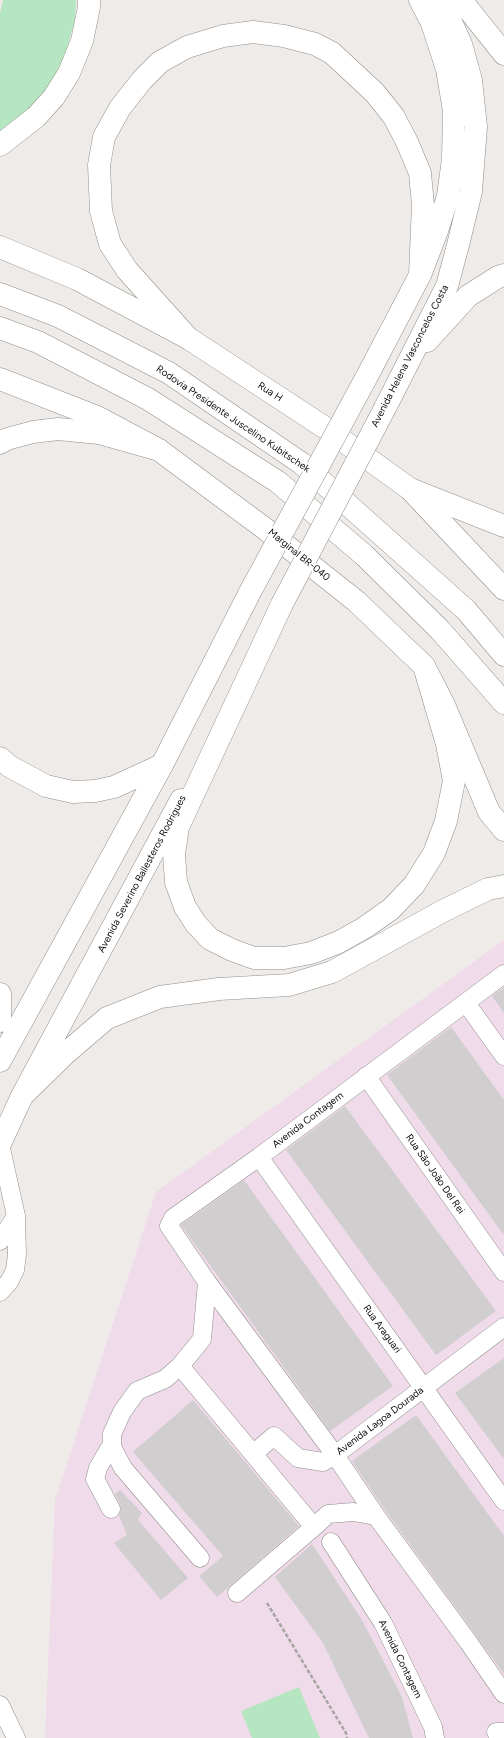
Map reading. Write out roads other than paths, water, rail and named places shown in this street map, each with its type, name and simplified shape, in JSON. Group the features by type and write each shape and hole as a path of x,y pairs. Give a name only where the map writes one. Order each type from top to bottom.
{"main road":[{"path":"0,145 36,117 58,91 69,73 82,41 89,0"},
{"path":"0,1061 162,765 250,592 420,275 437,231 448,196 453,159 454,111 447,70 432,24 420,0"},
{"name":"Avenida Helena Vasconcelos Costa","path":"282,604 410,360 447,286 458,245 471,192 476,126 471,80 461,44 441,0"},
{"path":"461,0 504,54"},
{"path":"188,338 127,270 110,244 101,211 99,165 104,137 120,108 142,80 160,62 186,47 223,36 253,32 284,36 315,44 332,53 375,93 394,117 407,142 420,173 423,205 420,275"},
{"name":"Rua H","path":"0,248 77,279 188,338 324,427 410,489 504,589"},
{"path":"410,360 468,296 498,277 504,275"},
{"name":"Rodovia Presidente Juscelino Kubitschek","path":"0,294 58,316 169,373 301,463 466,610 504,655"},
{"path":"0,328 38,342 148,399 278,482 370,560 440,630 504,702"},
{"name":"Marginal BR-040","path":"0,379 97,417 159,450 264,528 356,601 424,666 444,705 489,812 504,830"},
{"path":"0,443 7,439 33,432 58,429 99,433 159,450"},
{"path":"410,489 504,526"},
{"name":"Avenida Severino Ballesteros Rodrigues","path":"0,1144 22,1096 248,676 282,604"},
{"path":"248,676 178,827 174,854 176,882 185,907 196,924 210,939 232,950 254,958 284,958 311,953 339,942 386,912 414,885 434,853 446,821 454,781 447,744 424,666"},
{"path":"0,758 9,766 46,786 73,792 95,791 114,787 162,765"},
{"path":"22,1096 66,1053 107,1018 160,997 219,988 289,985 332,972 443,911 488,889 504,886"},
{"path":"0,994 0,1021"}],"lane":[{"name":"Avenida Contagem","path":"504,974 259,1157 170,1221 169,1226 207,1282 335,1455 376,1516 469,1643 504,1694"},
{"path":"466,1003 504,1056"},
{"name":"Rua São João Del Rei","path":"366,1076 504,1272"},
{"path":"0,1144 16,1216 17,1255 15,1270 9,1282 0,1292"},
{"name":"Rua Araguari","path":"259,1157 504,1501"},
{"path":"0,1241 16,1216"},
{"path":"200,1558 123,1468 112,1447 112,1434 122,1412 137,1391 165,1379 180,1366 202,1339 207,1282"},
{"name":"Avenida Lagoa Dourada","path":"253,1454 274,1436 298,1458 323,1462 335,1455 504,1326"},
{"path":"180,1366 314,1527"},
{"path":"111,1510 95,1478 98,1468 112,1447"},
{"path":"237,1593 328,1514 353,1512 376,1516"},
{"name":"Avenida Contagem","path":"331,1542 384,1623 433,1727 435,1738"},
{"path":"0,1705 16,1738"}]}
